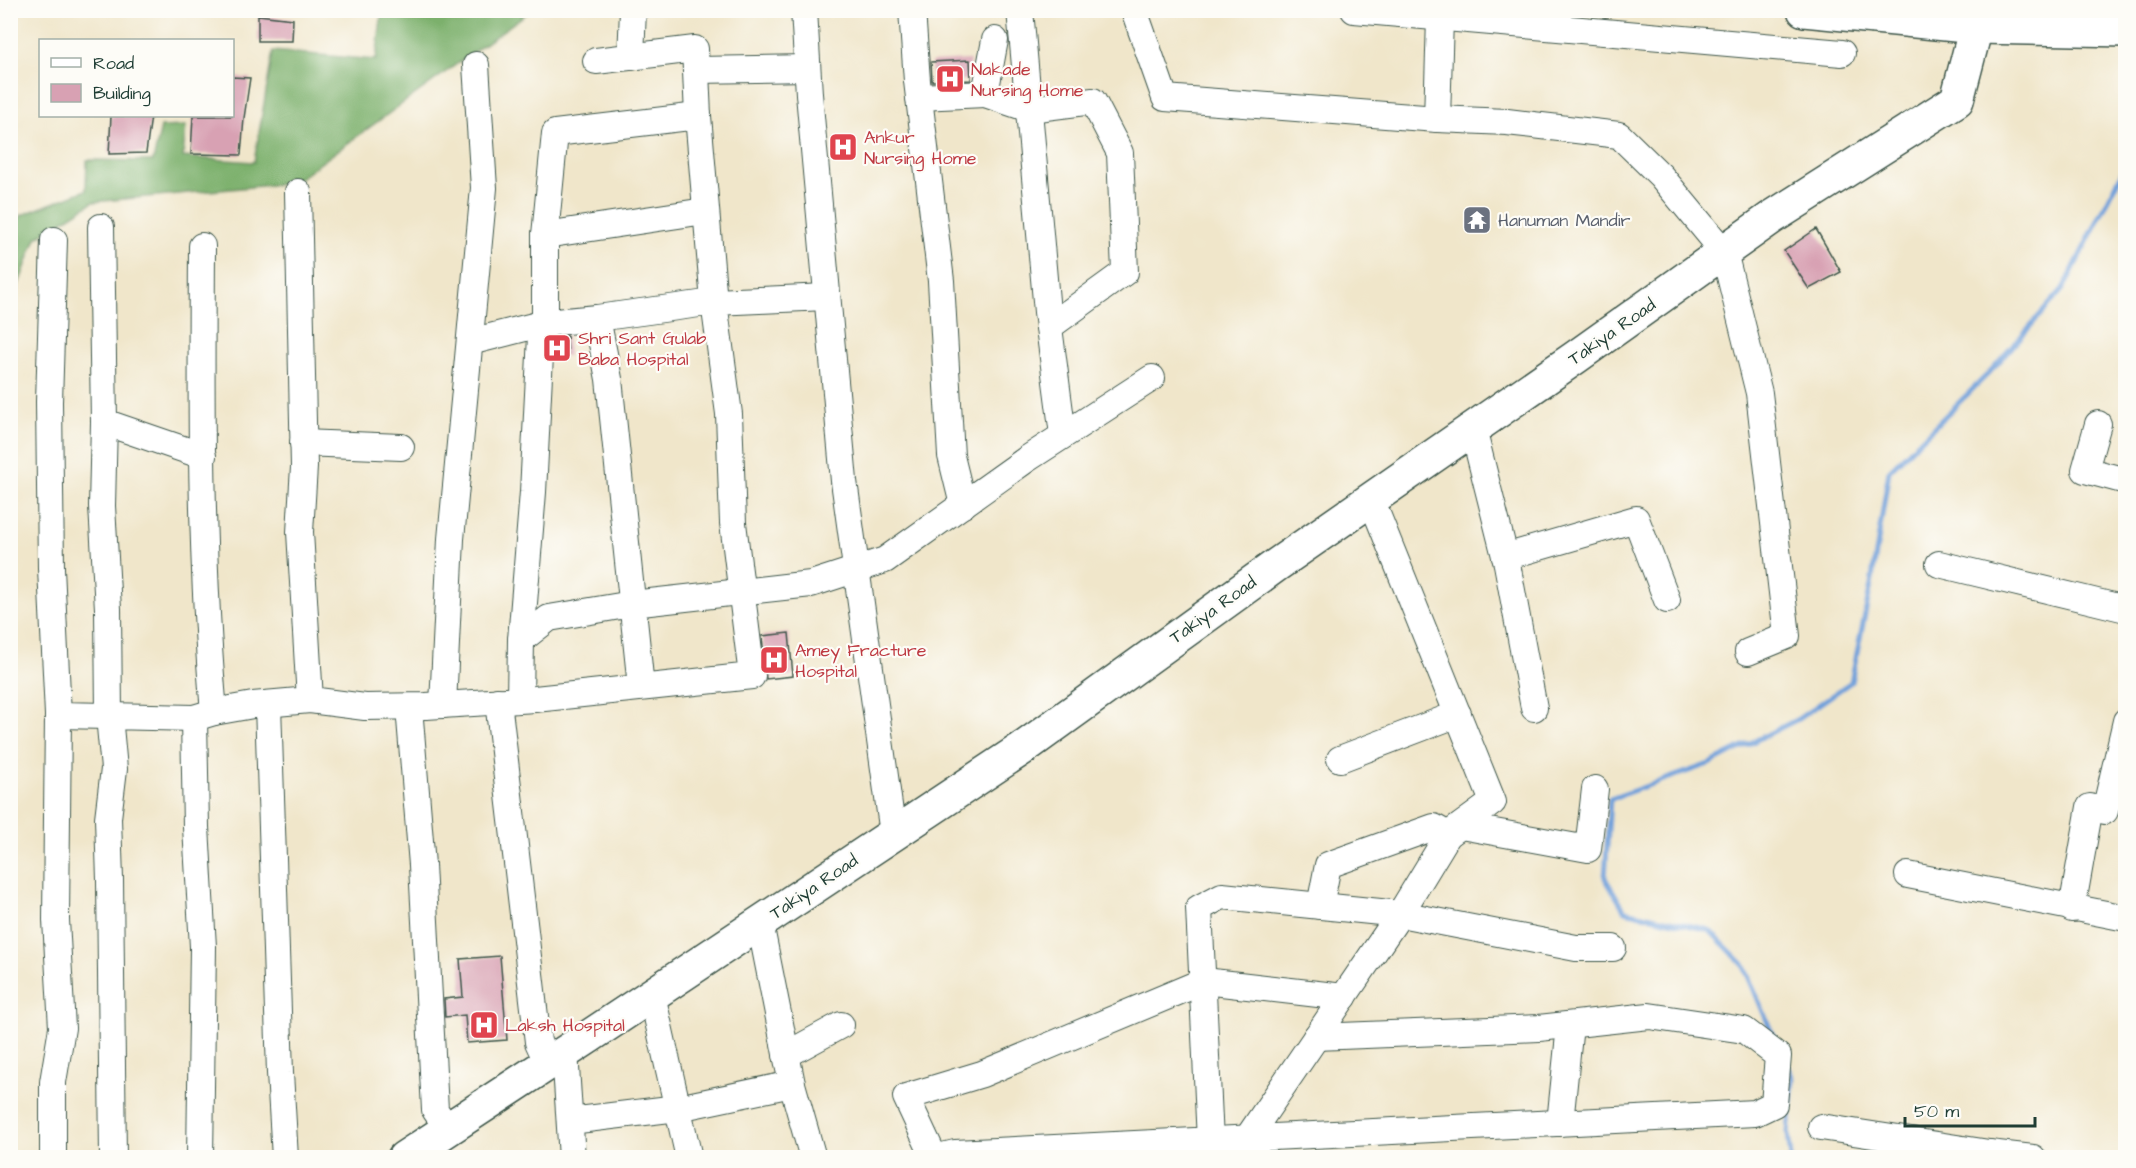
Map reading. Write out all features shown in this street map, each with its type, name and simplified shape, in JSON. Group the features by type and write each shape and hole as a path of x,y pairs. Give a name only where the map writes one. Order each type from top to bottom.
{"main road":[{"path":"1804,10 1871,14 1976,27 2126,30"},
{"name":"Takiya Road","path":"412,1155 1026,746 1275,566 1771,219 1957,100 1976,27"}],"street":[{"path":"631,57 633,10"},
{"path":"804,10 826,297 844,481 893,834"},
{"path":"912,10 919,97 941,281 951,456 963,505"},
{"path":"1020,10 1049,327 1063,435"},
{"path":"1134,10 1165,98 1437,119 1507,122 1619,135 1662,176 1724,252 1759,393 1787,636 1748,652"},
{"path":"1354,10 1842,53"},
{"path":"1437,119 1440,18"},
{"path":"986,94 995,40"},
{"path":"58,715 204,715 254,705 310,700 365,707 409,707 509,700 752,676 734,523 729,414 705,211 695,49 596,61"},
{"path":"443,705 451,539 484,188 476,65"},
{"path":"696,70 807,68"},
{"path":"919,97 986,94 1029,109 1093,101 1120,153 1125,272 1049,327"},
{"path":"572,1158 570,1121 556,1058 538,1042 509,700 521,640 533,492 541,336 545,323 544,235 555,133 699,116"},
{"path":"298,192 303,443 300,532 310,700"},
{"path":"544,235 705,211"},
{"path":"101,227 104,422 102,506 108,609 109,716 114,769 108,819 114,1158"},
{"path":"53,1158 53,1082 62,1028 56,920 58,715 51,568 49,402 54,240"},
{"path":"200,1158 203,946 196,827 204,715 206,625 202,246"},
{"path":"470,342 545,323 714,302 826,297"},
{"path":"597,318 609,379 641,687"},
{"path":"521,640 549,618 632,604 811,584 885,560 1063,435 1152,378"},
{"path":"104,422 203,456"},
{"path":"2098,424 2085,470 2126,481"},
{"path":"1473,429 1505,557 1534,708"},
{"path":"303,443 401,447"},
{"path":"1240,1148 1454,831 1493,802 1371,499"},
{"path":"1505,557 1636,519 1667,600"},
{"path":"1939,564 2126,609"},
{"path":"268,705 285,1158"},
{"path":"409,707 422,865 435,1110 448,1129"},
{"path":"1340,759 1458,714"},
{"path":"2072,909 2091,807 2105,811 2126,722"},
{"path":"1320,906 1328,865 1434,827 1588,849 1595,789"},
{"path":"1908,875 2126,918"},
{"path":"1210,1141 1199,908 1222,896 1400,914 1576,948 1613,948"},
{"path":"760,923 792,1084 813,1158"},
{"path":"1316,1038 1539,1028 1649,1016 1744,1030 1778,1056 1774,1104 1755,1113 1560,1123 1240,1148 1210,1141 955,1153 934,1157 906,1097 982,1074 1204,981 1344,997"},
{"path":"652,995 689,1158"},
{"path":"786,1054 841,1025"},
{"path":"1560,1123 1570,1025"},
{"path":"570,1121 678,1108 792,1084"},
{"path":"1821,1127 1989,1155 2033,1158"}],"green space":[{"path":"382,11 530,11 293,183 93,202 36,238 11,305 11,226 22,215 86,190 87,160 153,161 161,127 186,126 183,157 254,162 273,51 376,60"}],"building":[{"path":"258,15 293,19 292,41 258,41"},
{"path":"970,60 971,80 932,81 931,62"},
{"path":"234,77 250,78 241,155 191,154 193,117 234,117"},
{"path":"111,117 151,117 146,153 109,154"},
{"path":"1816,229 1841,272 1809,289 1784,251"},
{"path":"567,336 568,356 555,356 556,337"},
{"path":"789,633 793,676 766,679 762,636"},
{"path":"500,956 507,1040 467,1043 465,1015 445,1017 444,999 463,997 460,959"}],"waterway":[{"path":"1775,1040 1743,964 1709,930 1625,911 1605,878 1610,799 1709,764 1798,719 1851,682 1871,585 1889,471 1988,374 2063,289 2126,165"},
{"path":"1786,1065 1793,1078 1788,1133 1791,1158"}],"place":[{"name":"Nakade Nursing Home","path":"950,79"},
{"name":"Ankur Nursing Home","path":"843,147"},
{"name":"Hanuman Mandir","path":"1477,220"},
{"name":"Shri Sant Gulab Baba Hospital","path":"557,348"},
{"name":"Amey Fracture Hospital","path":"774,660"},
{"name":"Laksh Hospital","path":"484,1025"}]}
